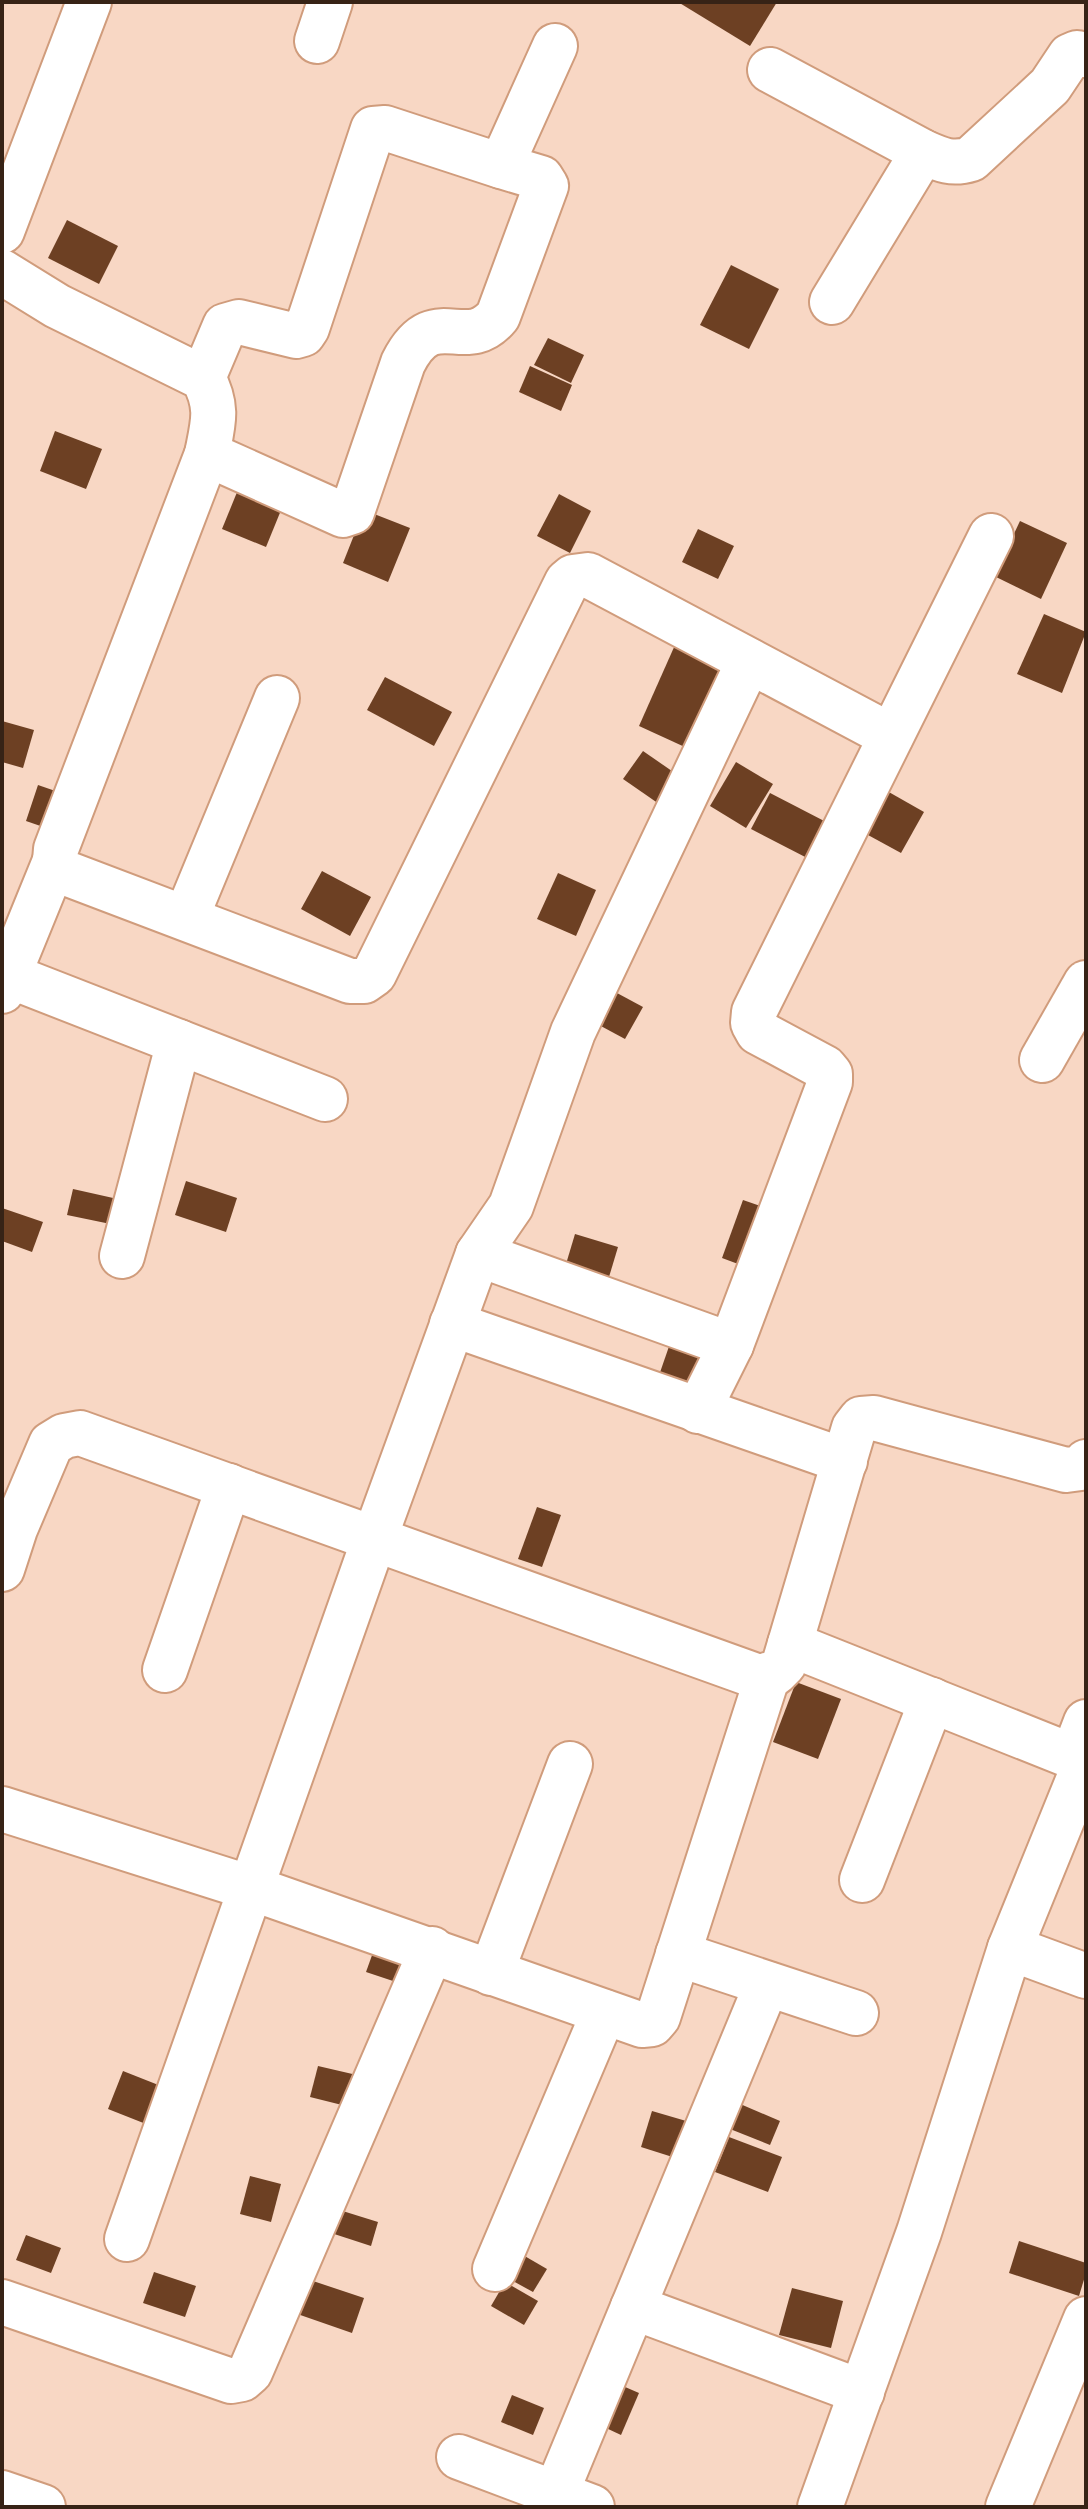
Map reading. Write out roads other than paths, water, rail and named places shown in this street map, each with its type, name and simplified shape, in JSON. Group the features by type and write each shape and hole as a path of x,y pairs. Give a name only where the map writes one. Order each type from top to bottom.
{"street":[{"path":"2,231 89,2"},
{"path":"501,166 555,46"},
{"path":"770,70 923,152 956,164 971,159 1050,86 1070,56 1077,53 1086,55"},
{"path":"203,378 225,326 231,323 239,322 296,336 303,334 373,129 385,128 541,178 546,186 498,316 489,327 479,332 436,331 424,335 412,346 403,363 352,512 343,515 207,454"},
{"path":"832,302 923,152"},
{"path":"2,272 57,306 203,378 212,395 215,417 207,454 56,849 55,861 4,980 179,1042 325,1099"},
{"path":"698,1411 731,1345 830,1082 830,1074 825,1068 758,1032 753,1023 754,1012 991,536"},
{"path":"55,861 63,872 350,981 364,981 374,974 547,621 567,582 573,577 588,575 891,736"},
{"path":"127,2239 478,1254 511,1206 573,1032 749,661"},
{"path":"186,918 277,698"},
{"path":"1042,1060 1086,983"},
{"path":"122,1256 179,1042"},
{"path":"478,1254 731,1345"},
{"path":"452,1324 845,1461"},
{"path":"2,1809 432,1949 491,1973 642,2025 652,2024 658,2017 854,1428 861,1419 874,1418 1066,1470 1081,1468 1086,1462"},
{"path":"2,1569 16,1491 51,1444 64,1436 80,1433 759,1677 779,1659"},
{"path":"165,1670 229,1486"},
{"path":"779,1659 932,1700 1082,1750 1010,1948 919,2232 820,2507"},
{"path":"862,1880 932,1700"},
{"path":"491,1973 570,1764"},
{"path":"1010,1948 1086,1976"},
{"path":"2,2302 231,2381 242,2379 250,2372 432,1949"},
{"path":"678,1954 856,2013"},
{"path":"459,2457 574,2500 633,2307 767,1984"},
{"path":"495,2269 604,2012"},
{"path":"633,2307 862,2392"},
{"path":"1008,2507 1086,2319"},
{"path":"2,2493 43,2507"}]}
